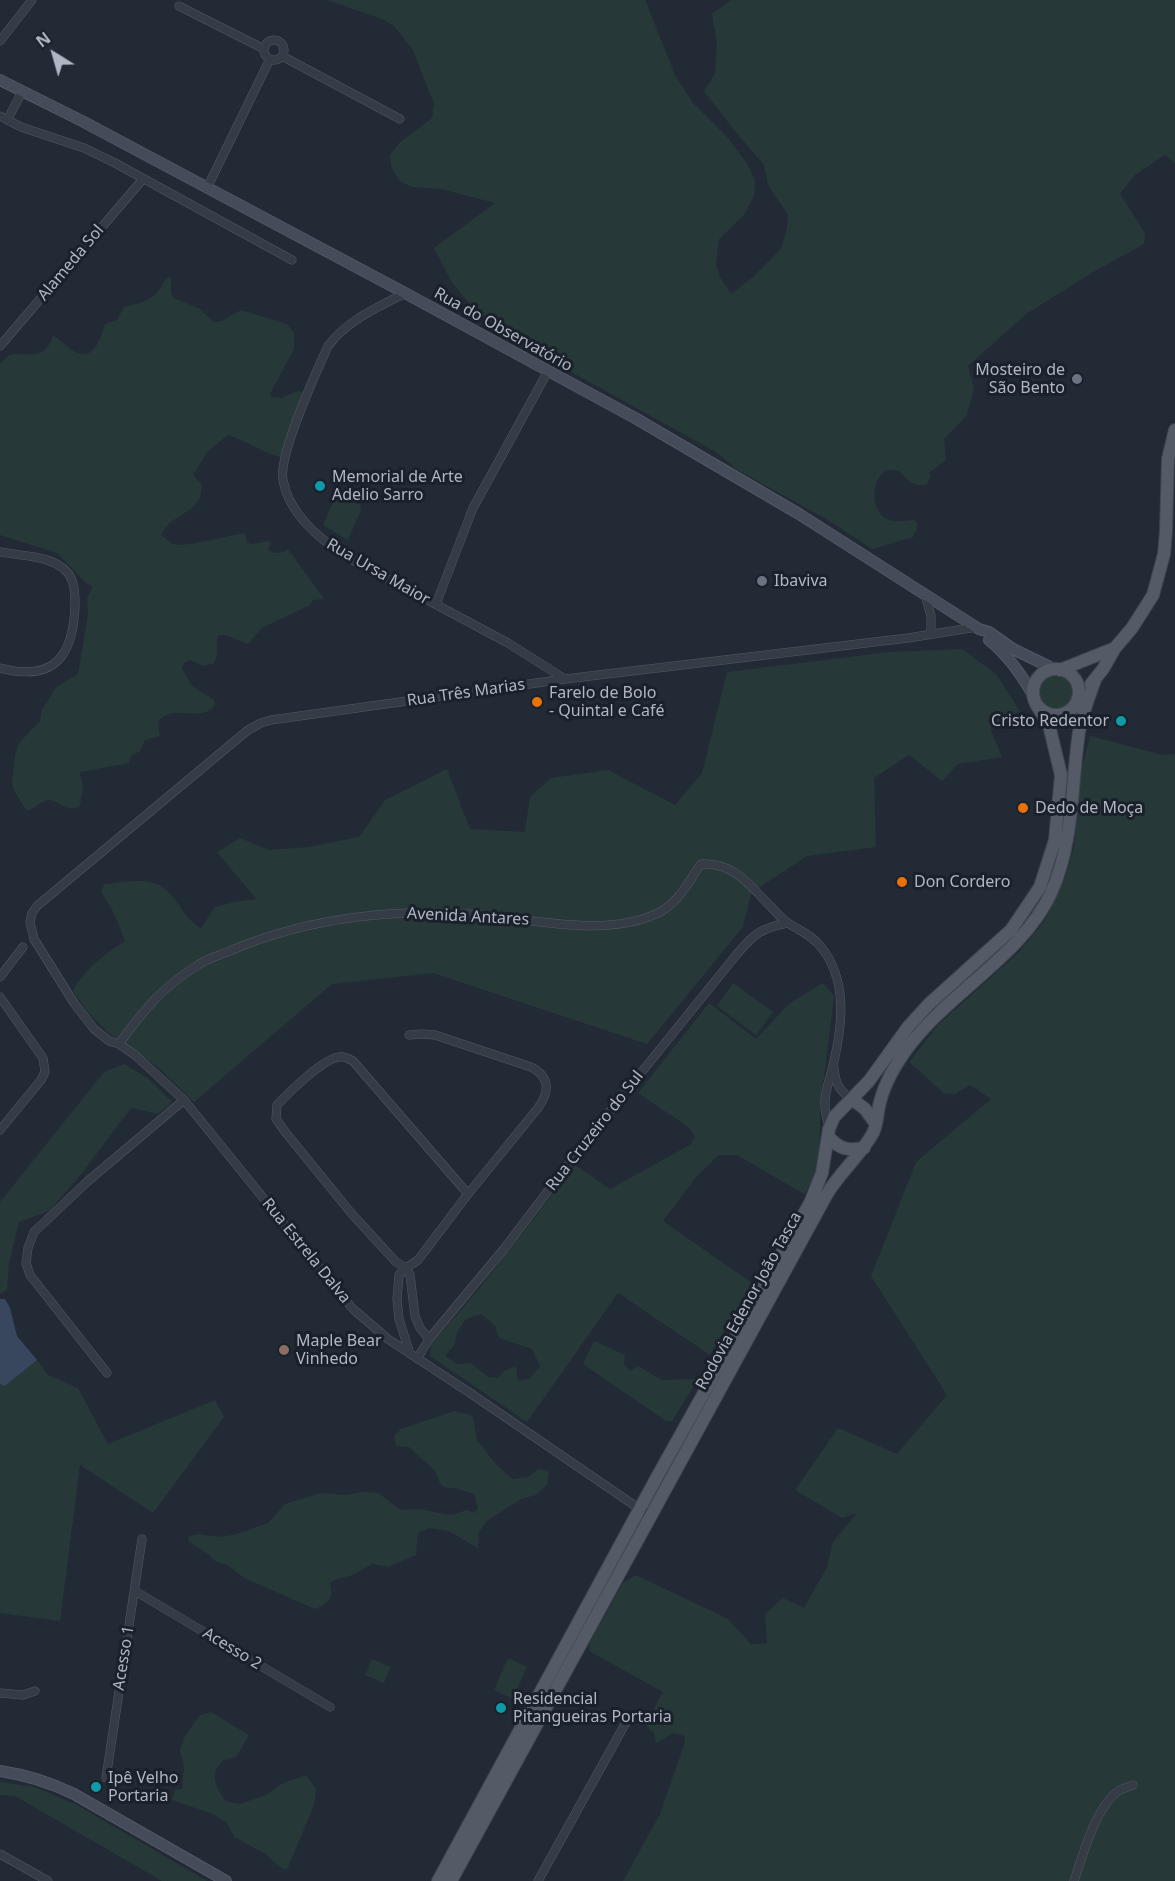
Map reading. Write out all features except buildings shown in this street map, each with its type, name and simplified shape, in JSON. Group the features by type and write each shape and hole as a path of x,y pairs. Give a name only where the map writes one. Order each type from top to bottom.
{"main road":[{"name":"Rodovia Edenor João Tasca","path":"438,1881 836,1178 864,1148 876,1124 884,1088 909,1046 942,1009 1024,934 1050,894 1063,863 1069,826 1077,759 1080,701 1114,648 1132,628 1153,595 1160,576 1166,531 1168,459 1175,430"},
{"path":"1057,669 1067,672 1076,681 1080,701 1066,712 1053,714 1046,712 1035,700 1033,691 1037,678 1042,674 1114,648"},
{"name":"Rodovia Edenor João Tasca","path":"452,1881 810,1203 822,1173 828,1132 834,1117 852,1100 928,1004 1011,930 1040,887 1055,840 1060,775 1049,724 1035,700"},
{"path":"1058,761 1077,759"},
{"path":"852,1100 865,1109 876,1124"},
{"path":"828,1132 837,1146 843,1149 864,1148"}],"street":[{"path":"0,40 32,0"},
{"path":"179,6 264,49"},
{"path":"270,41 280,42 284,50 282,56 276,60 270,59 265,55 264,49 270,41"},
{"path":"282,56 400,119"},
{"path":"207,188 270,59"},
{"name":"Rua do Observatório","path":"0,82 405,293 635,418 799,514 978,628 1022,675 1035,700"},
{"path":"22,92 3,118 21,127 84,148 292,260"},
{"name":"Alameda Sol","path":"0,346 143,179"},
{"name":"Rua Ursa Maior","path":"405,293 356,319 337,333 328,346 288,444 283,464 283,480 291,501 304,522 322,541 345,556 435,604 565,679"},
{"path":"435,604 472,508 548,371"},
{"path":"0,552 57,564 73,581 75,594 71,638 62,656 46,669 27,673 0,668"},
{"path":"925,593 931,616 931,634"},
{"name":"Rua do Observatório","path":"978,628 989,632 1013,649 1057,669"},
{"name":"Rua Três Marias","path":"30,922 37,906 248,730 261,723 565,679 978,628"},
{"path":"547,667 552,681"},
{"name":"Avenida Antares","path":"119,1044 144,1009 176,980 200,963 256,940 323,922 417,911 476,914 588,926 614,925 659,912 674,903 701,864 715,863 744,878 787,923"},
{"name":"Rua Estrela Dalva","path":"30,922 34,939 74,1003 94,1029 109,1041 119,1044 151,1069 184,1101 353,1309 383,1336 645,1512"},
{"path":"787,923 806,933 820,945 830,960 838,980 841,1001 840,1030 834,1062 826,1084 825,1114 828,1132"},
{"name":"Rua Cruzeiro do Sul","path":"414,1356 503,1250 589,1137 753,935 768,927 787,923"},
{"path":"0,977 22,947"},
{"path":"0,997 43,1058 45,1065 41,1080 0,1130"},
{"path":"409,1035 435,1035 520,1063 540,1072 547,1092 544,1100 418,1260 399,1275 397,1299 399,1318 414,1356"},
{"path":"429,1339 420,1328 415,1316 410,1275 358,1221 286,1133 276,1119 277,1105 324,1064 336,1058 346,1057 353,1061 468,1194"},
{"path":"834,1062 835,1080 841,1091 852,1100"},
{"path":"106,1373 30,1275 26,1263 28,1248 34,1232 80,1188 184,1101"},
{"name":"Acesso 1","path":"106,1778 142,1539"},
{"name":"Acesso 2","path":"135,1592 330,1707"},
{"path":"0,1693 23,1695 35,1691"},
{"path":"538,1881 629,1717"},
{"path":"0,1771 49,1782 74,1794 226,1881"},
{"path":"1074,1881 1085,1848 1099,1818 1109,1802 1120,1791 1133,1785"},
{"path":"0,1854 48,1881"}],"shaded area":[{"path":"327,0 645,0 676,77 693,103 728,138 748,165 755,180 754,195 745,214 719,239 716,264 720,277 731,294 753,277 781,249 788,215 768,185 764,165 704,91 715,74 717,44 712,14 731,0 1175,0 1175,163 1165,155 1135,175 1120,194 1145,233 1144,244 1026,314 968,366 974,389 967,415 944,439 946,460 929,473 931,476 927,484 915,484 899,471 889,470 877,480 874,497 880,513 894,521 914,520 917,523 917,529 913,537 872,549 828,520 734,468 716,452 555,363 481,317 452,283 434,248 495,203 441,189 412,187 400,181 392,169 390,155 399,143 432,118 434,104 413,50 394,26 382,19"},
{"path":"169,277 174,298 200,309 214,322 222,321 241,310 287,324 294,333 294,349 270,394 272,397 281,398 297,391 303,392 305,408 300,426 282,457 228,435 208,451 193,475 202,485 200,498 191,509 169,523 161,535 173,544 179,545 245,533 247,542 252,544 270,541 268,550 281,553 288,549 324,599 313,600 310,605 262,628 248,644 219,635 214,663 204,666 190,660 184,663 182,668 192,686 214,700 215,704 210,710 197,714 173,713 165,716 158,721 160,736 145,740 139,752 132,755 129,763 81,772 83,786 80,806 67,808 48,800 27,811 14,791 12,782 15,756 19,743 40,721 42,710 56,687 78,674 88,614 87,598 93,587 85,582 57,553 0,535 0,364 9,355 40,353 45,350 53,336 75,352 89,353 97,345 105,324 117,320 124,307 153,296"},
{"path":"337,493 360,505 361,510 348,540 323,525"},
{"path":"962,649 996,674 1020,711 990,728 1002,757 958,764 942,781 909,755 874,778 876,847 807,856 751,893 743,927 647,1044 433,973 332,984 194,1102 158,1067 111,1035 89,1014 73,991 89,969 125,941 115,915 101,891 104,884 146,881 155,884 171,895 188,918 201,928 215,907 256,899 217,852 240,838 269,850 309,847 359,837 385,800 447,769 470,829 525,832 530,797 551,778 608,770 675,805 702,773 727,672 889,652"},
{"path":"1055,674 1067,680 1073,692 1067,704 1055,710 1043,704 1037,692 1043,680"},
{"path":"1090,736 1163,755 1175,754 1175,1881 623,1881 660,1814 685,1742 684,1736 674,1733 656,1743 654,1733 645,1725 663,1692 589,1651 590,1642 623,1583 636,1575 728,1619 751,1644 767,1643 765,1614 783,1598 804,1608 827,1567 833,1542 857,1513 842,1518 795,1490 838,1428 897,1454 947,1395 871,1276 916,1162 991,1099 970,1085 955,1094 944,1093 909,1062 938,1025 1019,952 1045,920 1065,878 1074,846 1080,776"},
{"path":"733,983 773,1012 756,1035 717,1006"},
{"path":"823,983 834,996 821,1101 819,1149 815,1173 810,1184 804,1194 737,1155 719,1155 697,1176 663,1221 752,1283 710,1355 618,1293 527,1422 430,1356 431,1344 478,1290 575,1165 610,1189 690,1145 695,1136 687,1126 638,1093 709,1003 756,1039 790,1003","holes":["481,1314 495,1326 499,1338 532,1349 540,1366 530,1378 518,1381 516,1366 504,1371 498,1378 488,1377 471,1363 457,1364 445,1356 455,1344 457,1332 466,1319"]},
{"path":"124,1064 149,1079 172,1102 158,1114 131,1108 82,1173 49,1211 19,1222 9,1263 7,1290 0,1294 0,1202 104,1072"},
{"path":"594,1341 625,1355 624,1364 630,1371 638,1366 662,1380 698,1379 672,1421 666,1421 583,1364"},
{"path":"37,1360 48,1375 78,1388 108,1444 215,1400 224,1417 153,1513 80,1465 60,1621 0,1613 0,1384 5,1386"},
{"path":"455,1411 473,1416 477,1440 495,1463 512,1479 528,1477 538,1469 549,1471 547,1485 536,1495 521,1499 487,1521 479,1532 478,1548 448,1531 429,1528 418,1533 416,1555 388,1567 372,1564 353,1575 337,1579 330,1583 331,1597 329,1600 315,1609 246,1579 227,1565 215,1561 188,1541 189,1536 197,1534 221,1537 268,1523 285,1504 321,1493 346,1495 361,1492 378,1493 401,1510 421,1509 452,1515 467,1510 475,1513 478,1508 474,1494 444,1487 434,1470 409,1447 396,1446 394,1436 401,1429"},
{"path":"508,1658 527,1667 513,1699 494,1690"},
{"path":"372,1659 391,1667 384,1683 365,1675"},
{"path":"211,1712 249,1735 237,1756 223,1761 216,1771 217,1787 226,1801 240,1804 266,1795 281,1784 306,1775 316,1789 314,1805 287,1870 281,1868 266,1854 234,1837 227,1823 213,1814 172,1800 175,1790 182,1789 184,1767 180,1749 185,1736 200,1715"},
{"path":"0,1782 35,1787 77,1805 207,1881 162,1881 15,1796 0,1795"}],"water":[{"path":"0,1299 5,1299 10,1308 17,1336 37,1360 5,1386 0,1384"}],"place":[{"name":"Mosteiro de São Bento","path":"1077,379"},
{"name":"Memorial de Arte Adelio Sarro","path":"320,486"},
{"name":"Ibaviva","path":"762,581"},
{"name":"Farelo de Bolo - Quintal e Café","path":"537,702"},
{"name":"Cristo Redentor","path":"1121,721"},
{"name":"Dedo de Moça","path":"1023,808"},
{"name":"Don Cordero","path":"902,882"},
{"name":"Maple Bear Vinhedo","path":"284,1350"},
{"name":"Residencial Pitangueiras Portaria","path":"501,1708"},
{"name":"Ipê Velho Portaria","path":"96,1787"}]}
